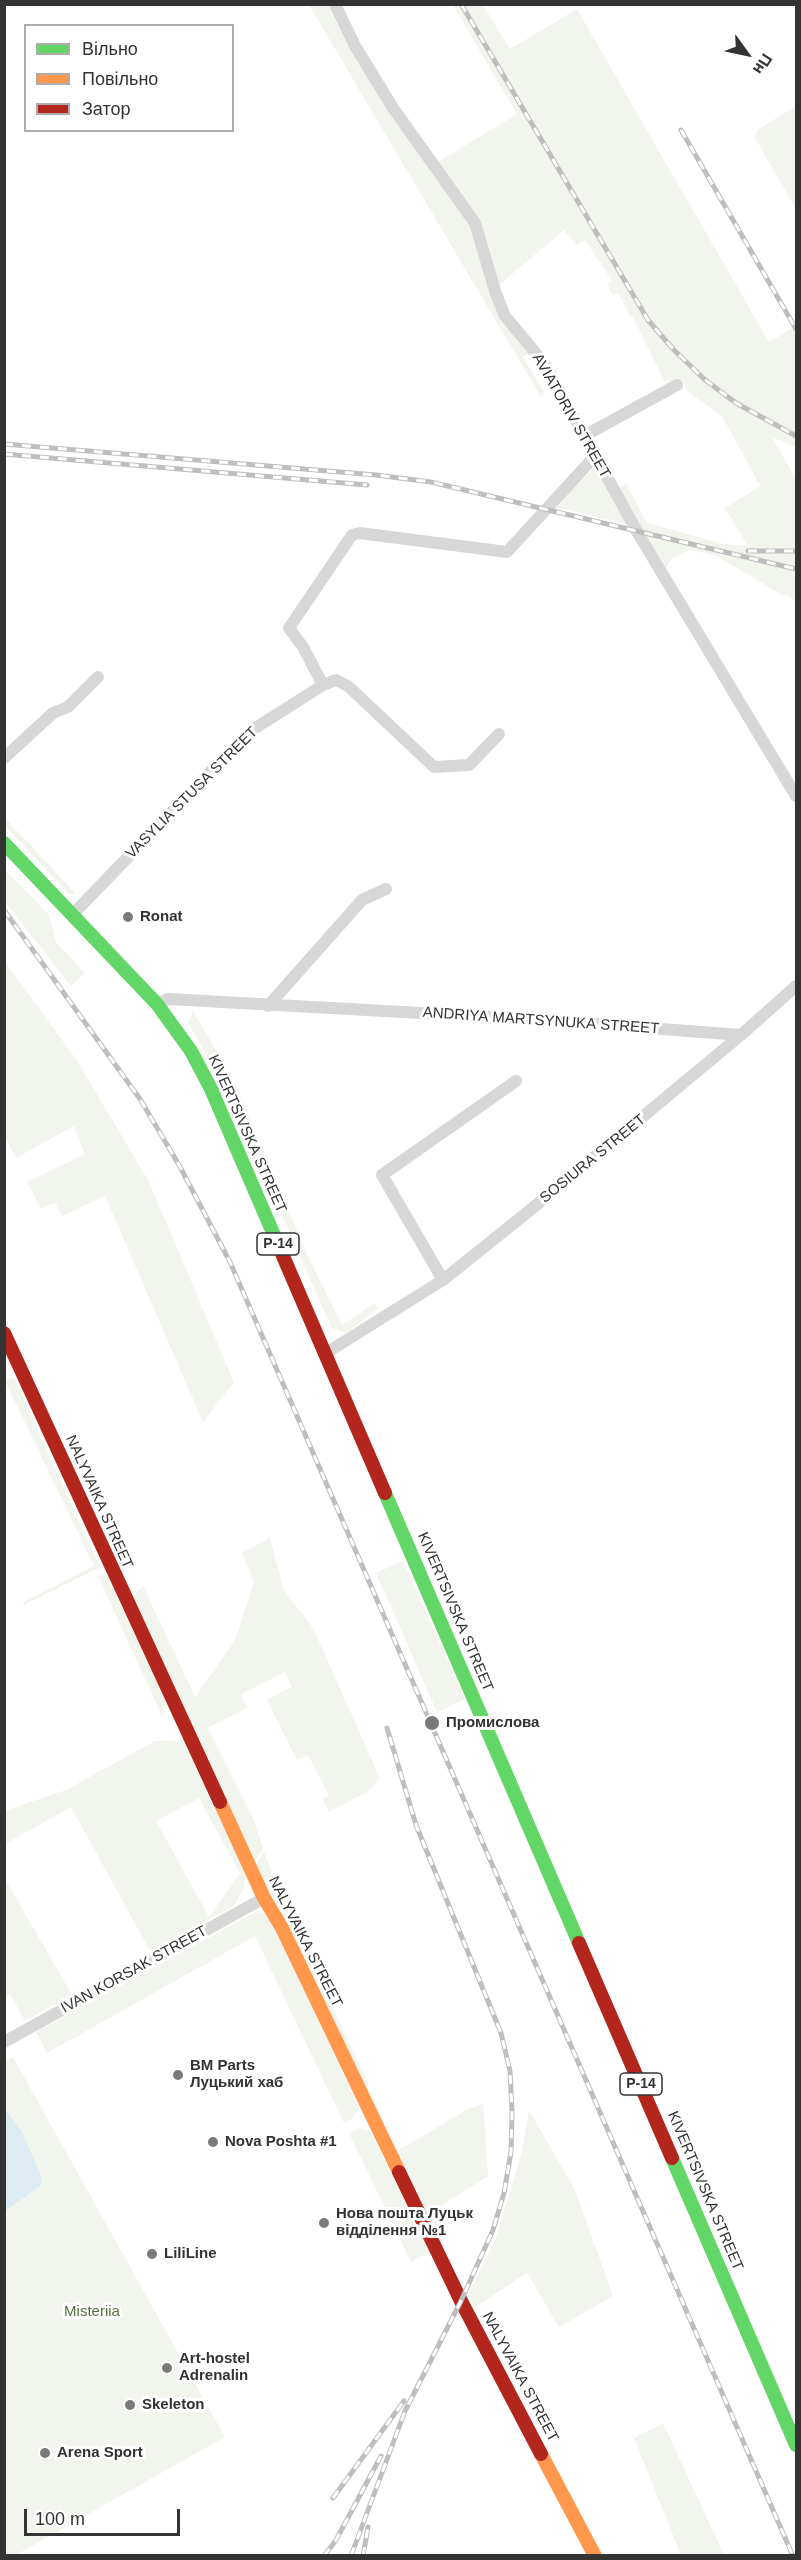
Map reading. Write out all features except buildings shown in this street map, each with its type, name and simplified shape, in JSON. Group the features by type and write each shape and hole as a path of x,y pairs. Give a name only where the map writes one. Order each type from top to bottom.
{"main road":[{"name":"KIVERTSIVSKA STREET","path":"4,843 157,1004 190,1051 211,1089 796,2445"},
{"name":"NALYVAIKA STREET","path":"4,1333 264,1898 282,1928 460,2301 595,2556"}],"street":[{"name":"AVIATORIV STREET","path":"335,4 355,46 393,108 475,223 496,294 505,316 544,363 639,535 796,796"},
{"path":"584,436 677,386"},
{"path":"499,734 469,765 434,767 348,686 336,680 323,686 303,647 289,628 352,535 360,533 507,552 595,456"},
{"path":"4,758 53,713 68,707 98,677"},
{"name":"VASYLIA STUSA STREET","path":"72,914 249,732 323,686"},
{"path":"268,1006 362,900 386,889"},
{"path":"741,1035 796,986"},
{"name":"ANDRIYA MARTSYNUKA STREET","path":"157,1004 168,999 529,1019 741,1035"},
{"name":"SOSIURA STREET","path":"326,1353 443,1280 741,1035"},
{"path":"443,1280 382,1175 516,1081"},
{"name":"IVAN KORSAK STREET","path":"4,2043 264,1898"}],"green space":[{"path":"309,5 329,5 472,225 492,295 531,351 523,357 545,394 541,397"},
{"path":"453,5 483,5 510,49 577,9 769,342 796,326 796,447 772,437 796,479 796,602 786,594 784,596 715,555 690,550 671,559 666,568 618,489 626,484 647,523 724,544 748,546 725,508 760,486 722,416 688,392 682,380 670,385 668,380 665,382 632,315 630,316 618,293 613,295 607,285 612,281 585,240 576,245 564,230 498,286 479,222 438,162 517,114"},
{"path":"796,106 796,209 755,138 757,130"},
{"path":"592,470 600,473 631,526 553,506"},
{"path":"5,818 77,895 68,893 5,826"},
{"path":"4,869 49,915 56,942 85,973 71,986 5,902"},
{"path":"4,961 76,1059 148,1180 234,1382 203,1422 105,1196 62,1216 55,1203 41,1209 27,1182 85,1154 74,1126 16,1158 5,1137"},
{"path":"193,1011 237,1086 305,1250 342,1325 375,1303 378,1309 346,1333 332,1328 227,1093 188,1022"},
{"path":"14,1377 100,1567 24,1605 23,1602 94,1566 5,1381"},
{"path":"270,1538 284,1590 313,1628 380,1778 369,1791 329,1812 323,1799 329,1796 308,1755 297,1760 267,1700 292,1687 285,1672 241,1694 247,1708 208,1728 254,1820 263,1849 253,1863 133,1597 143,1586 195,1697 235,1640 254,1582 242,1553"},
{"path":"403,1561 465,1699 437,1712 376,1573"},
{"path":"106,1574 166,1700 162,1716 98,1576"},
{"path":"188,1740 247,1870 244,1888 234,1906 150,1951 71,1807 5,1844 4,1811 66,1790 155,1741","holes":["199,1798 240,1873 209,1917 156,1821"]},
{"path":"264,1851 308,1956 369,2085 365,2087 255,1868"},
{"path":"4,1877 72,1995 25,2021 10,1994 5,1997"},
{"path":"255,1912 264,1913 270,1918 359,2107 353,2118 344,2123 255,1936 47,2053 36,2032"},
{"name":"Misteriia","path":"13,2057 225,2437 14,2556 4,2555 4,2062"},
{"path":"483,2104 488,2176 431,2212 437,2225 432,2228 396,2152 468,2109"},
{"path":"529,2110 575,2190 613,2296 559,2327 527,2273 475,2307 468,2293 495,2241 522,2152"},
{"path":"358,2128 370,2131 430,2251 411,2262 349,2133"},
{"path":"663,2423 724,2555 681,2555 634,2438"}],"shaded area":[{"path":"4,2107 23,2134 42,2179 40,2186 5,2211"}],"railway":[{"path":"461,4 648,320 673,349 704,379 736,403 796,436"},
{"path":"681,130 796,329"},
{"path":"4,444 376,475 431,482 796,569"},
{"path":"4,454 367,485"},
{"path":"748,551 796,551"},
{"path":"4,910 140,1099 179,1165 230,1262 793,2556"},
{"path":"351,2556 405,2411 461,2301 493,2230 504,2193 511,2152 510,2071 501,2033 416,1825 387,1728"},
{"path":"333,2498 404,2401"},
{"path":"324,2556 336,2540 381,2456"},
{"path":"363,2556 368,2527"}],"traffic: fast":[{"path":"4,843 157,1004 191,1051 211,1089 283,1256"},
{"path":"385,1493 579,1943"},
{"path":"672,2158 796,2445"}],"traffic: slow":[{"path":"220,1802 264,1898 282,1928 399,2172"},
{"path":"541,2454 595,2556"}],"traffic: jam":[{"path":"283,1256 385,1493"},
{"path":"4,1333 220,1802"},
{"path":"579,1943 672,2158"},
{"path":"399,2172 461,2301 541,2454"}],"place":[{"name":"Ronat","path":"128,917"},
{"name":"Промислова","path":"432,1723"},
{"name":"BM Parts Луцький хаб","path":"178,2075"},
{"name":"Nova Poshta #1","path":"213,2142"},
{"name":"Нова пошта Луцьк відділення №1","path":"324,2223"},
{"name":"LiliLine","path":"152,2254"},
{"name":"Art-hostel Adrenalin","path":"167,2368"},
{"name":"Skeleton","path":"130,2405"},
{"name":"Arena Sport","path":"45,2453"}]}
